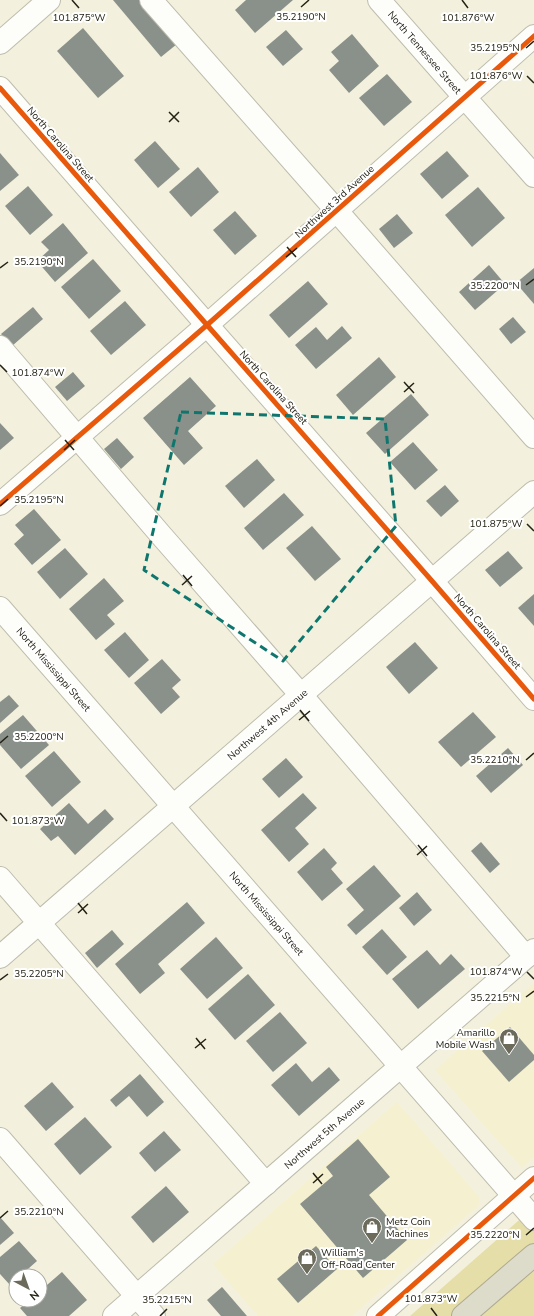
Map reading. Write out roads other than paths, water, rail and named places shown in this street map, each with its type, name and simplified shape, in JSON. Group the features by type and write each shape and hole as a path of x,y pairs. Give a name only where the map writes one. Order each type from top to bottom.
{"highway":[{"path":"463,1316 534,1255"}],"street":[{"path":"0,43 50,0"},
{"path":"150,0 336,210 534,438"},
{"name":"North Tennessee Street","path":"379,0 534,176"},
{"name":"Northwest 3rd Avenue","path":"0,504 207,325 534,36"},
{"name":"North Carolina Street","path":"0,88 534,699"},
{"path":"0,347 160,534 530,954"},
{"name":"Northwest 4th Avenue","path":"0,957 534,492"},
{"name":"North Mississippi Street","path":"0,608 534,1218"},
{"path":"0,878 266,1184"},
{"name":"Northwest 5th Avenue","path":"114,1316 530,954"},
{"path":"0,1139 154,1316"},
{"path":"378,1316 534,1178"}],"place":[{"name":"Amarillo Mobile Wash","path":"509,1055"},
{"name":"Metz Coin Machines","path":"372,1244"},
{"name":"William's Off-Road Center","path":"307,1275"}]}
